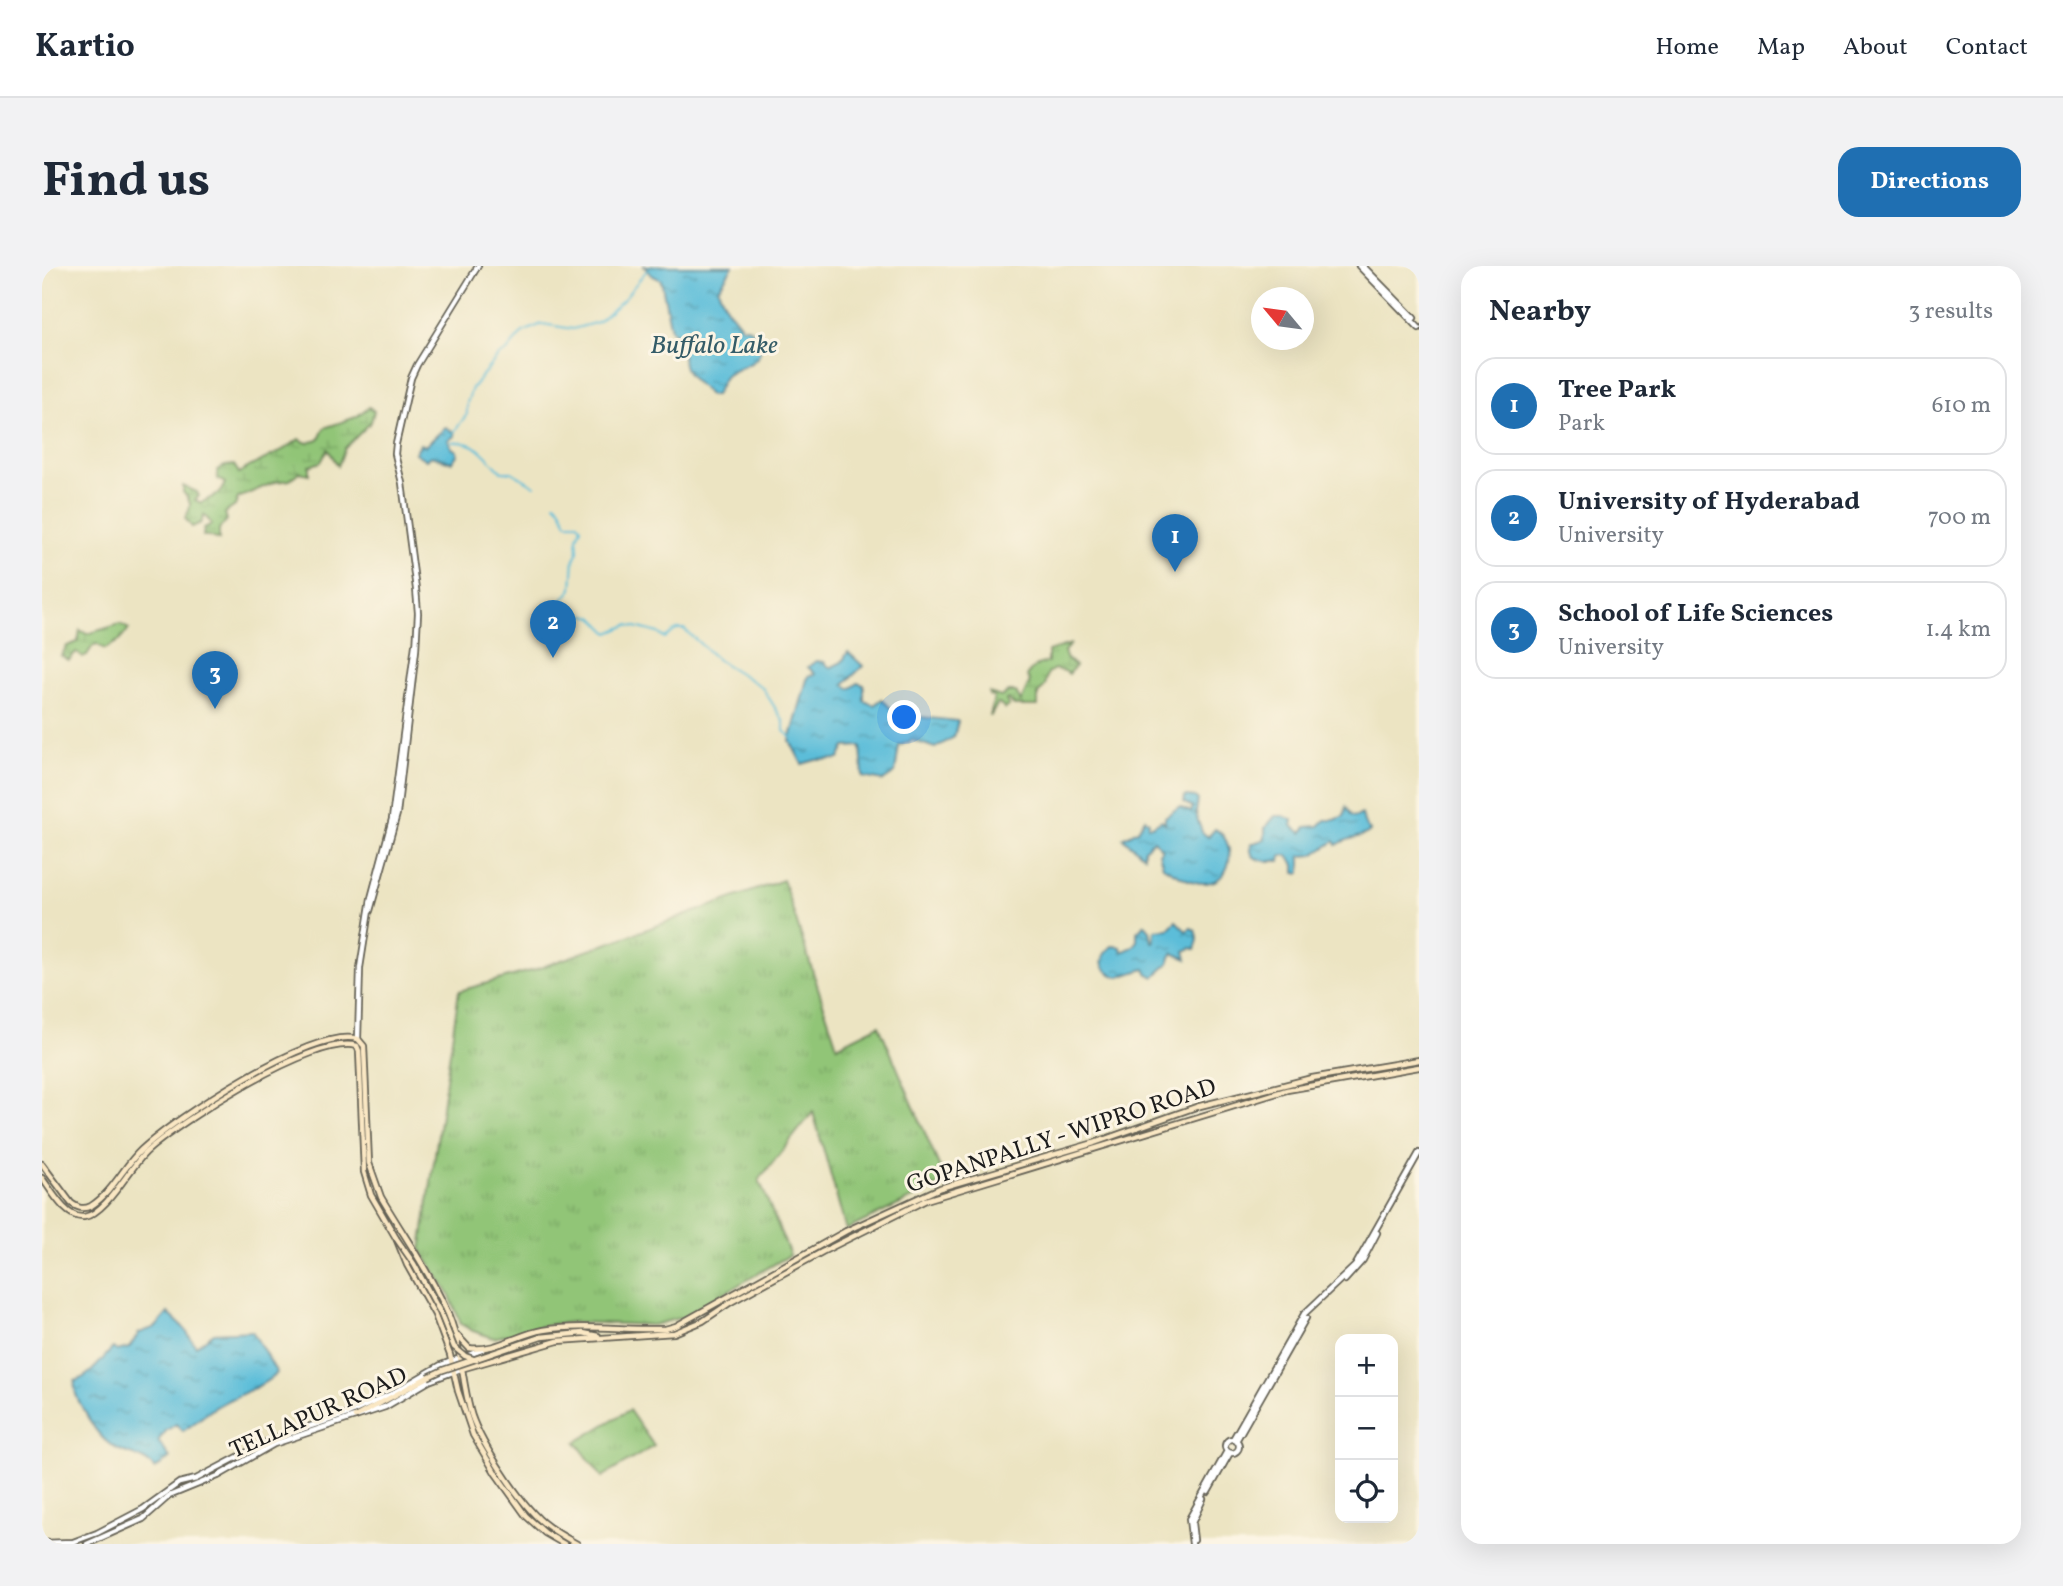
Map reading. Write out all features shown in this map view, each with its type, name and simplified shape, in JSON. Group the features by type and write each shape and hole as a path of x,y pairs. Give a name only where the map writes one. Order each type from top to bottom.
{"main road":[{"path":"42,1164 61,1193 82,1209 102,1198 136,1159 172,1126 270,1063 335,1040 358,1039 364,1046 369,1163 381,1197 446,1308 456,1334 471,1413 479,1433 519,1496 536,1517 550,1529 578,1544"},
{"path":"42,1178 74,1215 92,1214 108,1199 136,1159 256,1077 320,1049 346,1044 357,1046 364,1172 371,1195 414,1264 440,1312 454,1347 465,1356 476,1360"},
{"path":"1416,1060 1417,1067"},
{"name":"GOPANPALLY - WIPRO ROAD","path":"485,1348 541,1330 571,1327 665,1329 688,1321 846,1231 931,1192 976,1176 1094,1143 1196,1107 1312,1078 1416,1060"},
{"name":"GOPANPALLY - WIPRO ROAD","path":"461,1369 558,1340 668,1335 693,1326 821,1252 933,1198 1310,1084 1417,1067"},
{"path":"1224,1100 1228,1107"},
{"path":"931,1192 933,1198"},
{"path":"396,1238 407,1265 435,1315 452,1361 467,1421 496,1474 534,1525 564,1544"},
{"path":"719,1302 723,1308"},
{"name":"GOPANPALLY - WIPRO ROAD","path":"355,1418 443,1370 541,1337 583,1333 602,1337"},
{"path":"456,1334 468,1348 485,1348"}],"street":[{"path":"358,1039 360,968 370,911 397,814 418,613 402,483 395,454 396,444 411,378 478,266"},
{"path":"1361,266 1419,326"},
{"path":"1193,1544 1191,1520 1228,1452 1225,1444 1235,1440 1304,1314 1355,1266 1419,1153"},
{"path":"1291,1340 1307,1316 1357,1269 1419,1159"},
{"path":"42,1543 73,1542 97,1533 143,1509 179,1483 196,1479 274,1438 350,1413 452,1361 485,1348"},
{"name":"TELLAPUR ROAD","path":"87,1544 143,1520 169,1496 222,1474 274,1444 385,1407 429,1381 461,1369"},
{"path":"1228,1452 1238,1450 1235,1440"},
{"path":"219,1467 222,1474"}],"green space":[{"path":"369,407 374,411 371,422 345,448 338,466 328,449 321,462 309,466 309,474 299,472 290,480 275,482 238,498 235,506 225,513 227,520 219,529 219,540 203,536 204,528 212,524 204,515 201,523 192,527 185,518 190,505 183,486 197,492 199,496 195,500 201,503 220,493 225,483 218,479 217,470 234,465 239,473 299,439 307,443 319,440 324,428 356,417"},
{"path":"120,624 129,629 120,640 105,649 96,644 83,657 76,652 69,660 61,656 67,646 78,642 80,630 87,634"},
{"path":"1071,644 1064,651 1066,658 1075,666 1069,674 1054,669 1048,673 1045,686 1038,694 1038,706 1014,706 1009,699 1006,700 1009,706 1005,709 998,703 990,717 994,697 989,696 989,693 1001,697 1008,692 1016,692 1021,702 1030,681 1027,676 1031,670 1048,662 1048,651"},
{"path":"783,880 837,1046 879,1025 946,1182 846,1230 813,1112 759,1180 790,1255 683,1317 653,1325 573,1322 547,1325 494,1338 461,1324 449,1294 421,1250 459,991 534,970"},
{"path":"629,1410 654,1446 602,1477 576,1442"}],"water":[{"name":"Buffalo Lake","path":"644,266 733,266 718,289 726,307 742,327 747,327 759,335 760,353 753,362 727,375 715,395 710,396 686,370 683,347 671,330 661,280 651,275"},
{"path":"445,428 454,432 455,436 448,440 457,451 452,462 430,456 426,460 415,453 420,444 425,446"},
{"path":"848,652 863,666 844,684 850,689 858,683 864,685 864,701 874,705 882,699 894,712 908,710 909,720 920,717 958,721 954,737 935,748 912,740 899,746 895,773 883,781 863,777 861,746 845,747 839,759 802,764 790,741 808,676 815,674 808,667 816,661 824,662 830,668 842,662"},
{"path":"1185,796 1198,800 1196,812 1202,832 1208,837 1215,829 1227,842 1227,869 1215,881 1194,882 1163,866 1159,853 1162,849 1154,840 1144,849 1144,856 1123,838 1138,830 1145,818 1149,822 1148,826 1152,826 1162,820 1165,823 1165,817 1179,807 1191,812 1193,807 1184,803"},
{"path":"1346,807 1352,816 1362,814 1370,831 1337,845 1335,841 1313,855 1301,856 1301,873 1295,873 1295,865 1287,855 1281,856 1280,861 1269,861 1259,860 1252,855 1251,844 1265,839 1265,828 1275,816 1293,820 1292,826 1302,833 1306,827 1319,826 1325,820 1344,816"},
{"path":"1176,921 1186,931 1191,928 1195,930 1198,940 1195,949 1185,951 1187,959 1173,953 1169,963 1154,977 1145,969 1118,977 1104,968 1103,960 1107,951 1112,946 1121,947 1122,952 1133,947 1137,942 1137,932 1145,924 1154,942 1155,930 1168,929"},
{"path":"168,1313 183,1327 196,1346 214,1333 252,1331 277,1373 257,1387 214,1408 183,1431 176,1424 166,1431 158,1441 170,1458 155,1469 144,1460 116,1448 100,1435 79,1401 75,1381 91,1372 113,1348 117,1351 129,1348 139,1333 156,1327"}],"waterway":[{"path":"454,432 467,414 472,388 498,356 507,351 523,332 542,324 573,329 598,322 623,300 647,270"},
{"path":"452,442 475,447 502,472 512,472 535,486"},
{"path":"555,503 567,523 578,523 581,527 577,537 578,551 574,559 572,589 560,603 567,614 593,617 609,633 628,625 658,633 665,638 677,629 684,629 718,660 762,687 784,722 784,731 791,737"}],"place":[{"name":"Tree Park","path":"1175,572"},
{"name":"University of Hyderabad","path":"553,658"},
{"name":"School of Life Sciences","path":"215,709"}]}
